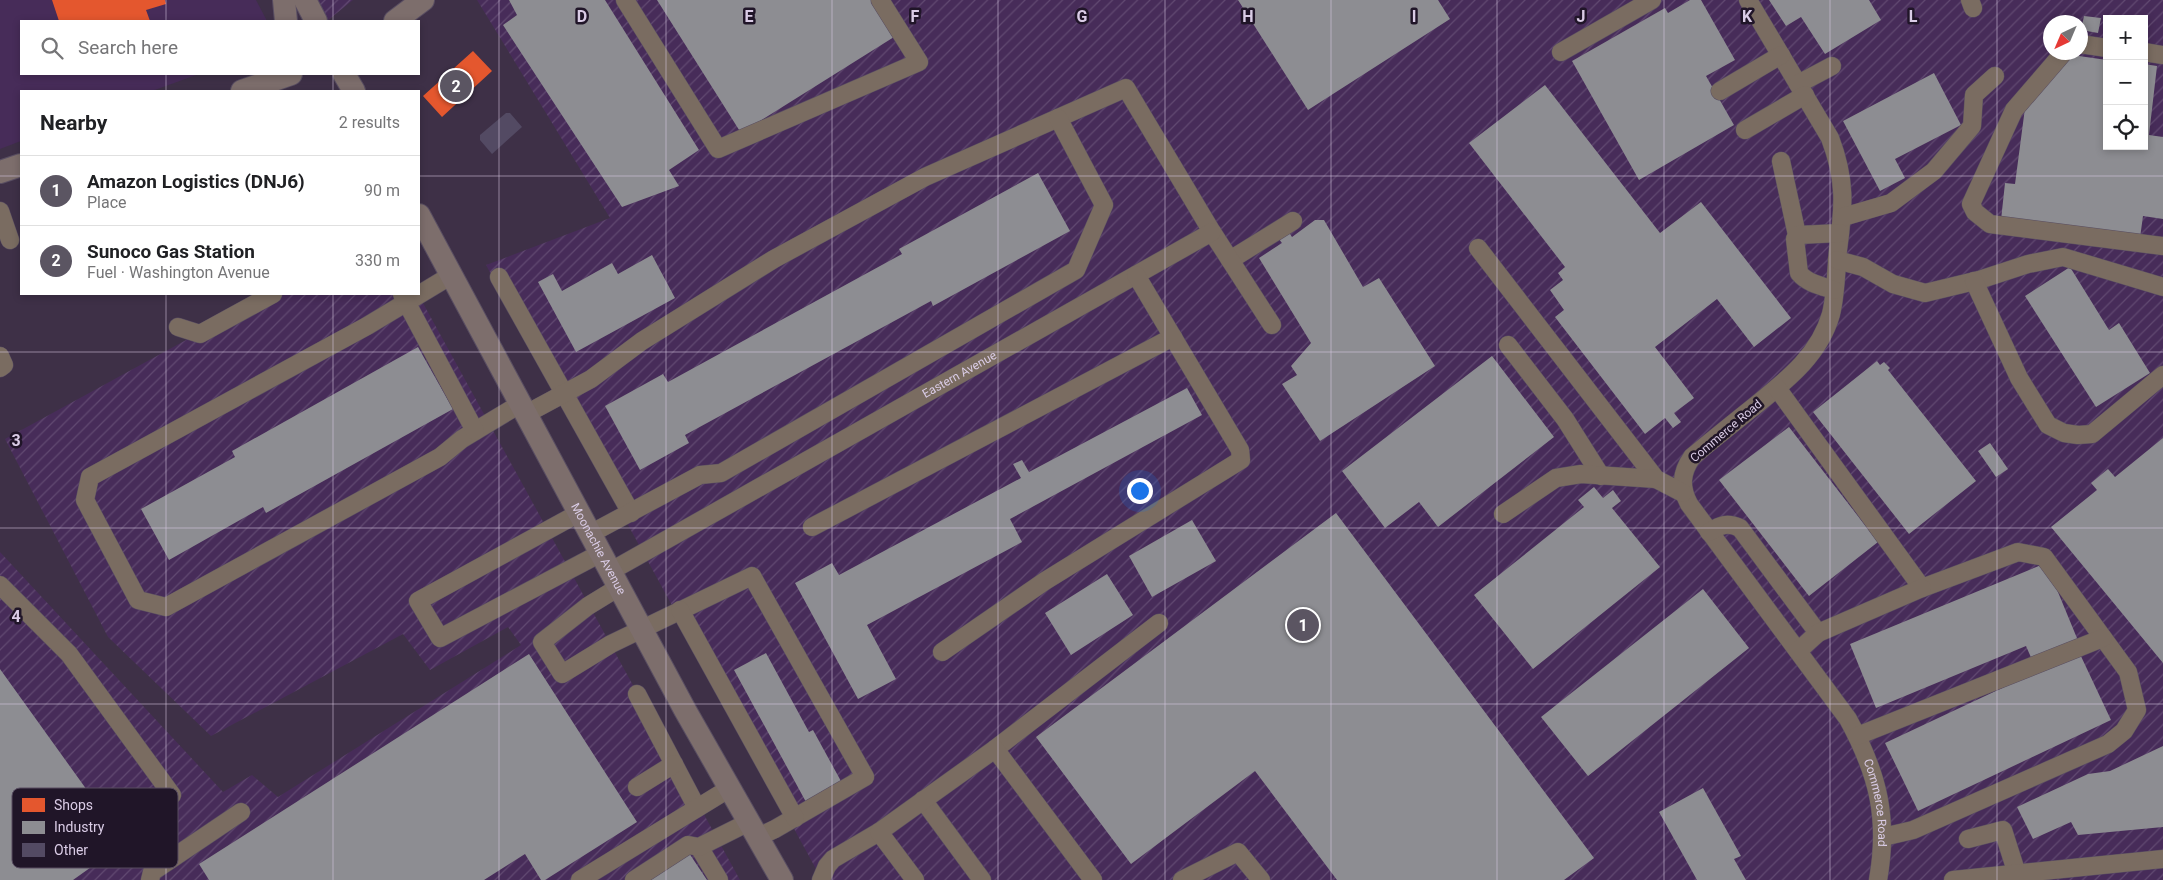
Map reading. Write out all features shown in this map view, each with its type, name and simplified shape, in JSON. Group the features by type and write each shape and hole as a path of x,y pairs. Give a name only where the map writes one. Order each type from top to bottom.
{"main road":[{"path":"284,0 286,20"},
{"path":"305,0 315,20"},
{"path":"396,20 423,0"},
{"path":"255,84 288,75"},
{"path":"345,75 353,90"},
{"path":"0,172 20,165"},
{"name":"Moonachie Avenue","path":"420,217 450,276 685,710 782,880"}],"street":[{"path":"625,0 718,149 919,62 880,0"},
{"path":"1562,52 1652,0"},
{"name":"Commerce Road","path":"1748,0 1830,138 1838,160 1843,185 1841,225 1831,314 1821,338 1807,359 1791,376 1692,457 1685,467 1682,479 1683,493 1709,532 1848,719 1857,736 1871,768 1879,799 1883,850 1878,880"},
{"path":"2088,45 2103,47"},
{"path":"2148,53 2163,55"},
{"path":"1720,91 1781,55"},
{"path":"2057,60 2014,110 1971,204 1975,212 1990,224 2163,246"},
{"path":"1745,130 1802,90 1832,66"},
{"path":"1797,235 1841,225 1891,203 1934,171 1972,126 1974,95 1994,76"},
{"path":"475,431 404,298 366,326 90,477 85,500 138,600 166,607 440,458 462,439 475,431 590,379 642,340 774,259 925,176 1126,88 1212,232 1272,326"},
{"path":"590,534 700,475 721,473 1076,270 1104,205 1058,118"},
{"path":"1781,161 1797,235 1795,239 1799,273 1807,280 1834,290"},
{"path":"0,211 10,240"},
{"path":"1230,260 1293,221"},
{"name":"Eastern Avenue","path":"610,570 1212,232"},
{"path":"1478,248 1656,479"},
{"path":"1837,260 1863,267 1893,284 1925,293 1974,281 2028,264 2063,257 2163,287"},
{"path":"942,652 1045,580 1241,460 1240,450 1136,275"},
{"path":"420,290 450,276"},
{"path":"499,276 631,513"},
{"path":"1974,281 2019,378 2048,425 2064,433 2092,434 2163,375"},
{"path":"178,327 200,334 271,295"},
{"path":"812,527 1173,337"},
{"path":"1508,345 1565,419 1601,476"},
{"path":"0,356 4,365 0,368"},
{"path":"1777,388 1922,588"},
{"path":"1503,514 1556,478 1581,474 1656,479 1683,493"},
{"path":"580,513 418,601 440,638 610,570"},
{"path":"1709,532 1722,524 1731,523 1740,528 1818,633"},
{"path":"1798,650 1818,633 1922,588 2018,552 2044,557 2128,672 2137,710 2124,731 2108,744 1913,830 1883,837"},
{"path":"1745,580 1767,563"},
{"path":"610,570 588,606 542,642 562,674 611,644 752,576 866,777 795,818 699,848 688,845 634,880"},
{"path":"0,585 69,654 167,788"},
{"path":"680,610 795,818"},
{"path":"821,880 827,866 833,859 879,832 995,749 1159,623"},
{"path":"1857,736 2103,638"},
{"path":"637,694 697,808"},
{"path":"995,749 1093,880"},
{"path":"637,787 674,764"},
{"path":"580,880 730,788"},
{"path":"924,800 982,880"},
{"path":"178,854 241,812"},
{"path":"1968,839 2002,830 2017,874"},
{"path":"879,832 915,880"},
{"path":"699,848 719,880"},
{"path":"1182,880 1238,852 1261,880"},
{"path":"1962,880 2163,859"},
{"path":"150,880 152,872 158,868"}],"shaded area":[{"path":"0,0 256,0 266,20 20,20 20,75 196,75 155,90 20,90 20,141 0,149"},
{"path":"296,0 353,0 328,20"},
{"path":"477,0 2163,0 2163,880 822,880 486,265 610,218"},
{"path":"268,295 419,295 740,880 0,880 0,552 223,792 252,775 278,797 521,645 508,627 430,670 403,634 211,736 108,637 5,439"}],"building: Shops":[{"path":"52,0 165,0 166,4 146,10 150,20 59,20"},
{"path":"473,51 492,71 442,117 423,96"}],"building: Industry":[{"path":"509,0 605,0 699,150 669,170 679,186 622,207 503,25 517,15"},
{"path":"657,0 871,0 894,37 741,133"},
{"path":"1238,0 1438,0 1450,19 1308,110"},
{"path":"1690,0 1701,0 1735,60 1706,76 1734,125 1639,180 1572,61 1665,8 1668,13"},
{"path":"1769,0 1869,0 1881,20 1825,54 1801,17 1786,26"},
{"path":"2088,16 2101,18 2098,33 2088,31"},
{"path":"2088,57 2103,59 2103,150 2148,150 2148,65 2157,66 2149,135 2163,137 2163,219 2143,216 2140,238 2001,220 2005,183 2015,184 2025,108 2068,60 2088,60"},
{"path":"1934,73 1961,125 1895,159 1905,178 1880,191 1843,121"},
{"path":"1545,85 1660,233 1701,202 1791,318 1754,347 1717,299 1655,347 1694,398 1674,413 1681,422 1673,428 1665,418 1645,434 1555,317 1564,310 1550,290 1563,280 1558,273 1565,267 1469,143"},
{"path":"1038,173 1070,231 933,306 931,301 685,435 689,443 640,470 605,406 663,374 668,382 902,254 899,249"},
{"path":"1315,220 1324,220 1363,287 1379,278 1435,366 1320,441 1282,384 1297,375 1291,366 1311,343 1259,258 1282,243 1278,238 1288,231 1292,237"},
{"path":"652,255 675,298 576,352 538,282 553,274 562,291 612,263 618,274"},
{"path":"2070,267 2109,330 2119,323 2150,373 2096,407 2025,296"},
{"path":"418,347 453,409 266,513 263,507 169,560 141,509 235,457 232,451"},
{"path":"1492,356 1554,437 1438,527 1419,502 1385,528 1342,471"},
{"path":"1877,361 1880,365 1884,362 1890,368 1888,370 1976,481 1909,534 1813,412"},
{"path":"1187,388 1202,415 1010,519 1022,542 867,625 896,679 858,699 795,583 832,563 839,575 1021,478 1013,464 1022,460 1029,472"},
{"path":"1789,427 1878,542 1809,596 1719,480"},
{"path":"2163,438 2163,663 2051,527 2097,490 2091,483 2108,469 2115,477"},
{"path":"1990,443 2008,469 1996,477 1978,451"},
{"path":"1594,487 1603,498 1613,490 1621,501 1612,508 1660,567 1533,669 1474,595 1584,507 1578,500"},
{"path":"1336,513 1594,858 1564,880 1337,880 1255,771 1131,864 1036,737"},
{"path":"1192,520 1216,561 1152,597 1129,556"},
{"path":"2046,563 2079,643 2033,662 2026,646 1876,708 1850,644"},
{"path":"1107,574 1133,615 1071,655 1045,613"},
{"path":"1703,589 1749,648 1588,776 1541,717"},
{"path":"2079,652 2111,720 1918,811 1885,743"},
{"path":"766,653 809,732 813,730 842,783 806,802 734,670"},
{"path":"529,654 637,822 545,880 541,880 525,854 484,880 209,880 199,864"},
{"path":"0,669 85,788 12,788 12,868 90,868 73,880 0,880"},
{"path":"2163,746 2163,827 2078,835 2071,822 2033,839 2017,807 2088,774 2110,771"},
{"path":"1703,788 1741,856 1734,859 1746,880 1697,880 1659,812"},
{"path":"687,850 707,880 641,880"}],"building: Other":[{"path":"506,113 510,113 522,127 492,154 480,140 480,135"}],"place":[{"name":"Sunoco Gas Station","path":"456,86"},
{"name":"Amazon Logistics (DNJ6)","path":"1303,625"}]}
